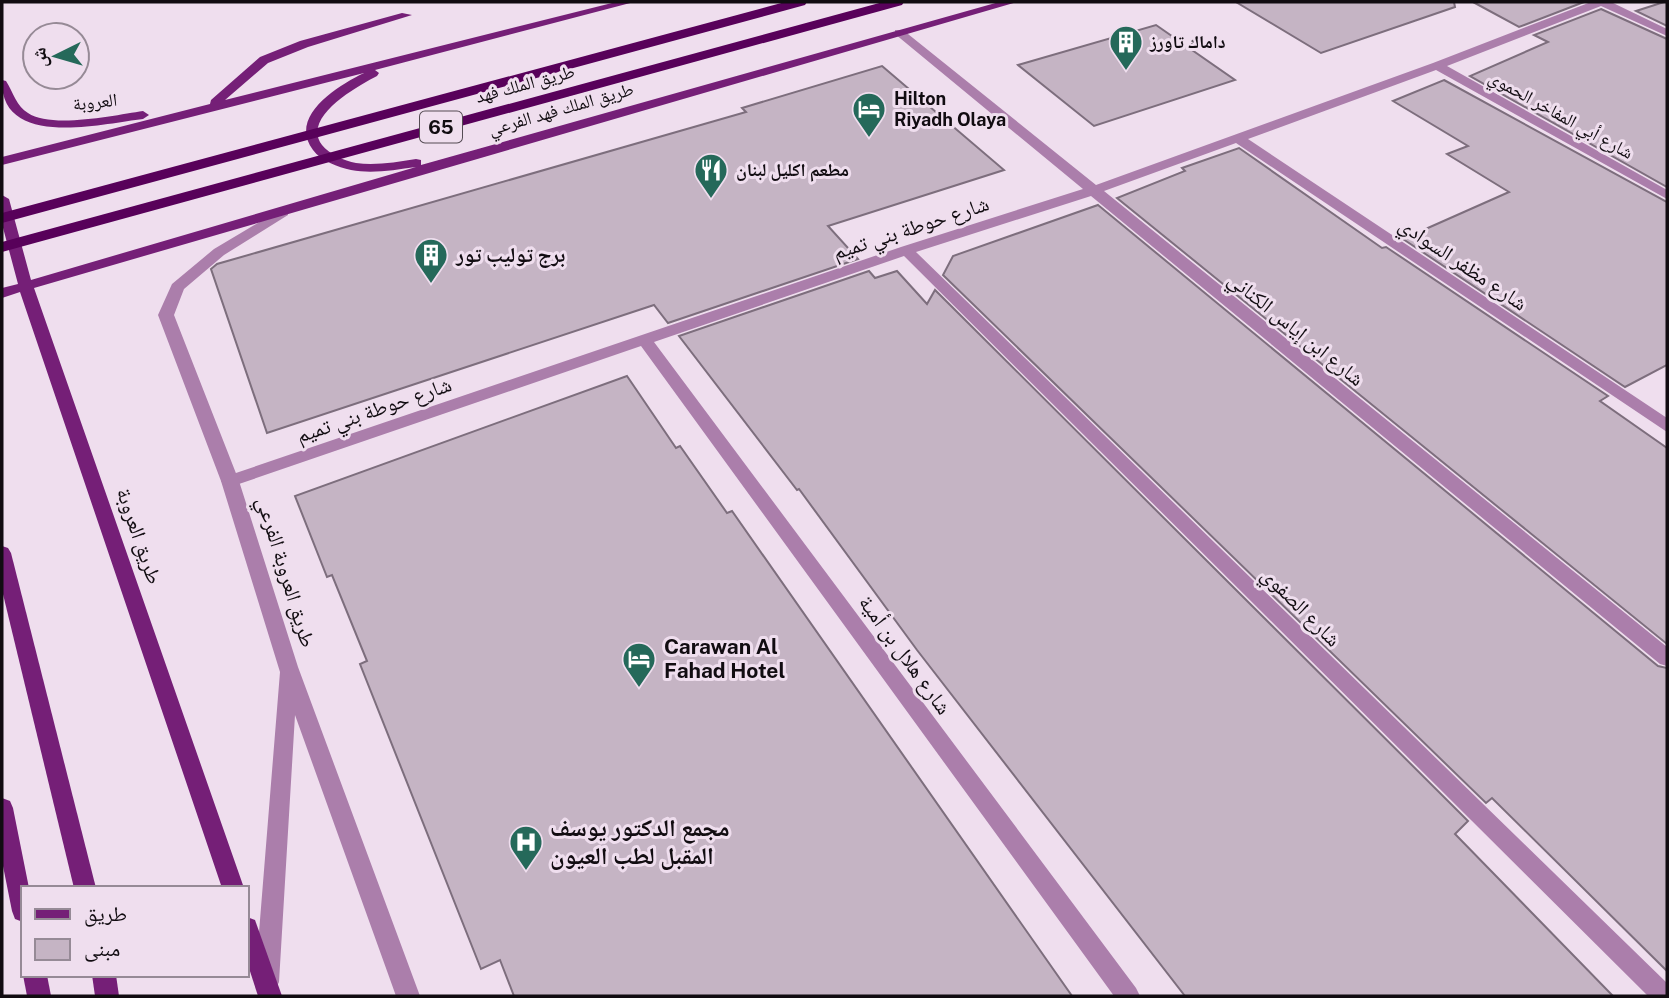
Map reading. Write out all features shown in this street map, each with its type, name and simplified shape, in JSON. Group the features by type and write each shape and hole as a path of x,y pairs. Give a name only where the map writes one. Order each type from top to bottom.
{"highway":[{"name":"طريق الملك فهد","path":"2,218 800,2"},
{"name":"طريق الملك فهد","path":"2,247 897,2"}],"main road":[{"path":"2,161 628,2"},
{"name":"طريق الملك فهد الفرعي","path":"2,293 23,280 283,212 471,155 1011,2"},
{"path":"211,106 264,60 304,44 406,15"},
{"path":"408,58 361,78 327,100 315,116 311,131 315,145 342,163 371,168 471,155"},
{"name":"العروبة","path":"2,84 13,105 24,118 36,121 78,122 211,106"},
{"name":"طريق العروبة","path":"2,199 23,280 232,886"},
{"path":"2,553 85,886"},
{"path":"2,808 21,901"},
{"path":"248,931 268,991"},
{"path":"35,977 39,996"},
{"path":"104,977 107,996"}],"street":[{"path":"1601,2 1667,33"},
{"name":"شارع حوطة بني تميم","path":"230,481 906,250 1092,191 1437,66 1601,2"},
{"name":"شارع ابن إياس الكناني","path":"899,32 1667,658"},
{"name":"شارع أبي المفاخر الحموي","path":"1437,66 1667,195"},
{"name":"شارع مظفر السوادي","path":"1236,137 1667,426"},
{"name":"طريق العروبة الفرعي","path":"283,212 219,252 177,287 166,315 230,481 288,667 408,996"},
{"name":"شارع الصفوي","path":"906,250 1664,996"},
{"name":"شارع هلال بن أمية","path":"645,341 1128,996"},
{"path":"268,991 288,667"}],"building":[{"name":"داماك تاورز","path":"1236,2 1454,2 1455,7 1321,53"},
{"path":"1473,2 1584,2 1519,27"},
{"path":"1667,2 1667,26 1636,11"},
{"path":"1601,9 1667,39 1667,187 1470,76 1548,42 1534,35"},
{"name":"داماك تاورز","path":"1156,25 1235,80 1094,126 1018,65"},
{"path":"882,66 1004,170 828,226 858,259 668,323 654,305 267,433 211,269 217,264 746,112 742,108"},
{"path":"1444,80 1667,202 1667,365 1625,387 1403,239 1509,192 1447,154 1468,146 1393,101"},
{"path":"1239,148 1382,248 1386,247 1608,396 1600,401 1667,448 1667,644 1117,198 1185,171 1182,168"},
{"path":"1098,205 1658,666 1667,668 1667,971 1492,798 1486,803 943,275 953,256"},
{"path":"869,271 875,278 897,271 927,304 935,290 1468,821 1455,834 1613,996 1185,996 917,650 799,489 797,490 679,336"},
{"path":"627,376 676,448 680,446 727,513 732,511 1072,996 514,996 500,960 481,969 360,664 367,661 332,575 327,577 295,496"}],"place":[{"name":"داماك تاورز","path":"1126,72"},
{"name":"Hilton Riyadh Olaya","path":"869,139"},
{"name":"مطعم اكليل لبنان","path":"711,200"},
{"name":"برج توليب تور","path":"431,285"},
{"name":"Carawan Al Fahad Hotel","path":"639,689"},
{"name":"مجمع الدكتور يوسف المقبل لطب العيون","path":"526,872"}]}
